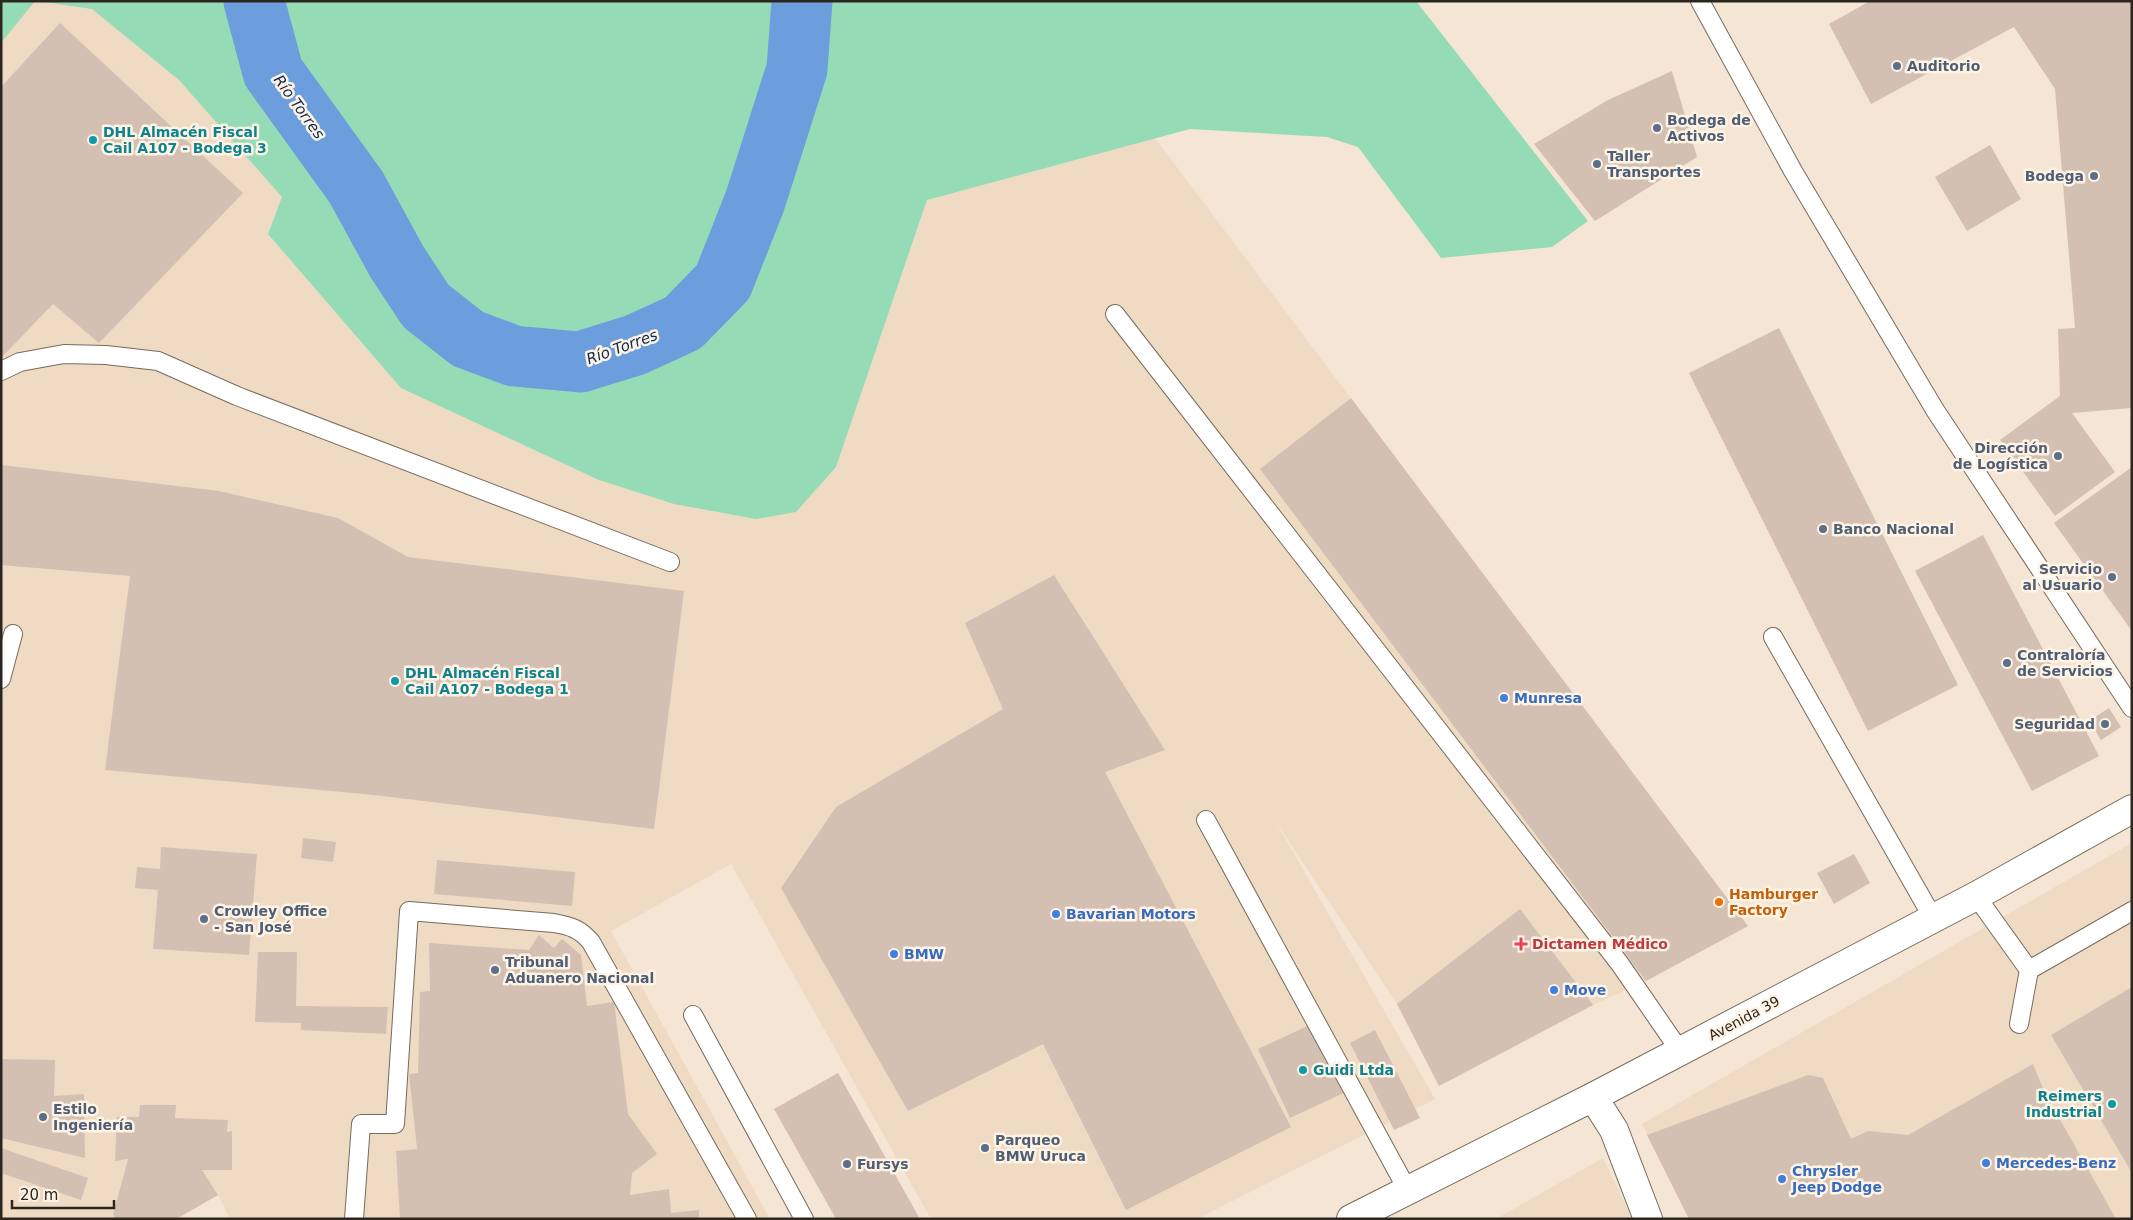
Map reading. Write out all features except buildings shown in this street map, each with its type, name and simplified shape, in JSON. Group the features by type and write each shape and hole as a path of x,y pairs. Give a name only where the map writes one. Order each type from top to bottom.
{"main road":[{"name":"Avenida 39","path":"1351,1219 1593,1097 1976,896 2132,809"},
{"path":"1593,1097 1614,1130 1648,1219"},
{"path":"1380,1219 1403,1194"}],"lane":[{"path":"1700,1 1793,171 1935,410 2132,708"},
{"path":"1115,314 1620,964 1680,1051"},
{"path":"1,370 20,362 64,354 106,354 158,361 237,396 670,562"},
{"path":"1,679 13,634"},
{"path":"1773,637 1933,918"},
{"path":"1206,820 1403,1194"},
{"path":"1976,896 2029,970 2019,1024"},
{"path":"354,1219 361,1124 395,1124 410,911 554,923 573,926 583,932 596,951 747,1219"},
{"path":"2029,970 2132,911"},
{"path":"693,1015 804,1219"}],"shaded area":[{"path":"1,1 207,1 892,303 927,200 1155,138 1748,926 1646,981 1593,1005 1439,1086 1397,1004 1274,819 1435,1099 1197,1219 931,1219 731,864 611,931 770,1219 230,1219 218,1195 176,1219 1,1219"},
{"path":"2132,843 2132,1219 1689,1219 1642,1124"},
{"path":"1603,1158 1632,1219 1496,1219"}],"green space":[{"path":"1,1 35,1 1,43"},
{"path":"37,1 1416,1 1588,221 1552,247 1441,258 1358,147 1327,137 1190,129 927,200 836,467 796,512 756,519 674,504 599,480 401,388 268,234 282,197 179,80 92,9"}],"waterway":[{"name":"Río Torres","path":"254,1 273,72 356,187 397,262 426,306 468,339 514,356 580,362 635,345 683,323 723,282 755,201 797,69 802,1"}],"place":[{"name":"Auditorio","path":"1897,66"},
{"name":"Bodega de Activos","path":"1657,128"},
{"name":"DHL Almacén Fiscal Cail A107 - Bodega 3","path":"93,140"},
{"name":"Taller Transportes","path":"1597,164"},
{"name":"Bodega","path":"2094,176"},
{"name":"Dirección de Logística","path":"2058,456"},
{"name":"Banco Nacional","path":"1823,529"},
{"name":"Servicio al Usuario","path":"2112,577"},
{"name":"Contraloría de Servicios","path":"2007,663"},
{"name":"DHL Almacén Fiscal Cail A107 - Bodega 1","path":"395,681"},
{"name":"Munresa","path":"1504,698"},
{"name":"Seguridad","path":"2105,724"},
{"name":"Hamburger Factory","path":"1719,902"},
{"name":"Bavarian Motors","path":"1056,914"},
{"name":"Crowley Office - San José","path":"204,919"},
{"name":"Dictamen Médico","path":"1521,944"},
{"name":"BMW","path":"894,954"},
{"name":"Tribunal Aduanero Nacional","path":"495,970"},
{"name":"Move","path":"1554,990"},
{"name":"Guidi Ltda","path":"1303,1070"},
{"name":"Reimers Industrial","path":"2112,1104"},
{"name":"Estilo Ingeniería","path":"43,1117"},
{"name":"Parqueo BMW Uruca","path":"985,1148"},
{"name":"Mercedes-Benz","path":"1986,1163"},
{"name":"Fursys","path":"847,1164"},
{"name":"Chrysler Jeep Dodge","path":"1782,1179"}]}
